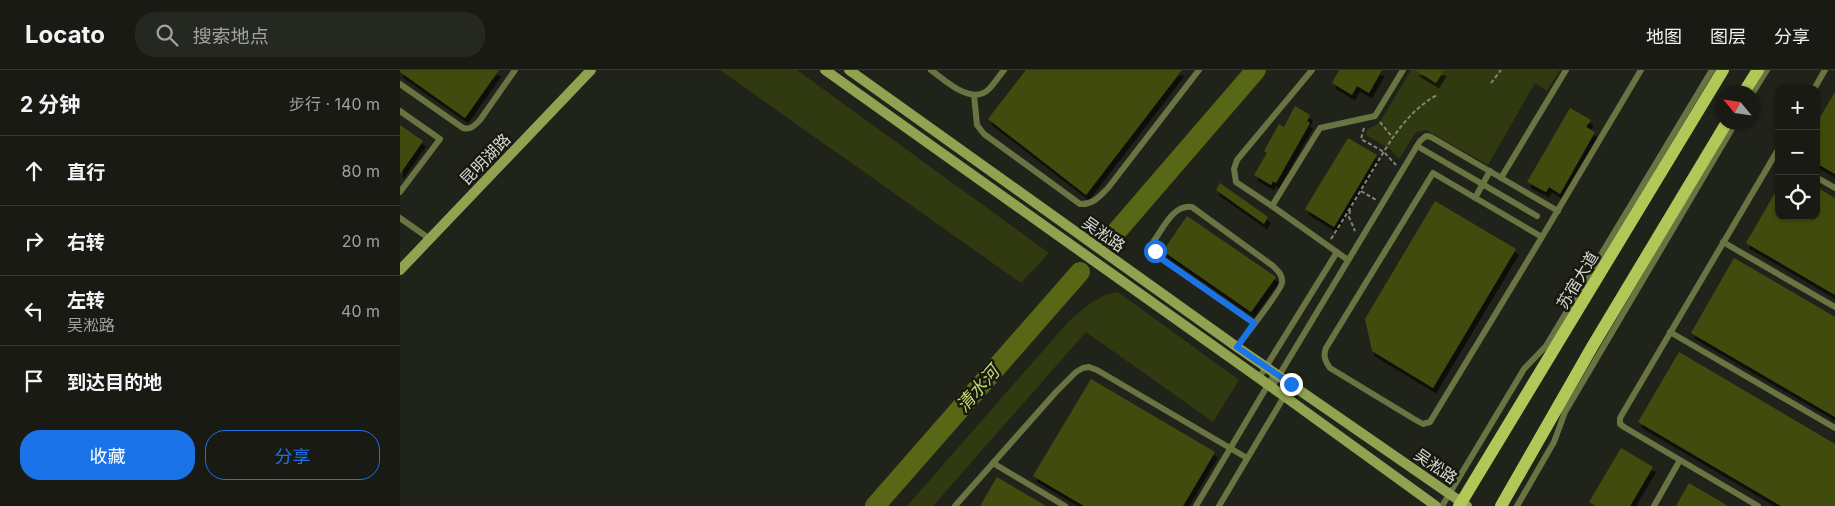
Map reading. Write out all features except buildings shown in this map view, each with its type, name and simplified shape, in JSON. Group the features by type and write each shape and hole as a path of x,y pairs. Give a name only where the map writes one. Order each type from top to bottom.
{"main road":[{"name":"昆明湖路","path":"400,270 591,70"},
{"name":"吴淞路","path":"825,70 1267,383 1436,506"},
{"name":"吴淞路","path":"848,70 1462,505"},
{"name":"苏宿大道","path":"1462,505 1723,70"},
{"path":"1748,85 1758,70"},
{"path":"1501,506 1592,347 1722,130"}],"lane":[{"path":"400,84 463,128 468,129 474,127 480,120 515,70"},
{"path":"932,70 960,90 974,95 979,95 988,90 1004,70"},
{"path":"974,95 977,124 984,134 1080,204 1087,204 1096,200 1108,188 1199,70"},
{"path":"1312,70 1237,160 1234,169 1236,182 1348,260"},
{"path":"1272,206 1320,128 1375,116 1403,70"},
{"path":"1502,178 1566,70"},
{"path":"1542,237 1433,172 1326,348 1324,354 1330,368 1423,424 1430,422 1558,211 1641,70"},
{"path":"1442,506 1524,369 1546,346 1712,70"},
{"path":"1758,85 1767,70"},
{"path":"1816,85 1824,70"},
{"path":"400,111 440,138 400,192"},
{"path":"1517,506 1554,442 1564,412 1731,130"},
{"path":"1267,383 1348,260 1420,140 1426,136 1431,137 1558,211"},
{"path":"1417,146 1537,216"},
{"path":"1758,506 1624,427 1620,424 1620,418 1775,157"},
{"path":"1475,198 1490,171"},
{"path":"1820,179 1835,188"},
{"path":"1237,347 1282,284 1279,271 1192,208 1181,208 1174,212 1153,242 1159,257 1254,323"},
{"path":"400,218 430,239"},
{"path":"1723,242 1835,307"},
{"path":"1196,506 1267,383 1337,252"},
{"path":"1670,332 1835,428"},
{"path":"955,506 992,463 1076,372 1082,368 1089,367 1247,458"},
{"path":"1219,506 1291,384"},
{"path":"1654,506 1680,460"},
{"path":"992,463 1065,506"}],"path":[{"path":"1491,83 1501,70"},
{"path":"1328,245 1393,138 1409,116 1426,101 1437,95"},
{"path":"1375,116 1393,138"},
{"path":"1366,118 1361,139 1384,152 1401,172"},
{"path":"1361,191 1382,204"},
{"path":"1350,209 1349,217 1352,228 1361,239"}],"green space":[{"path":"720,70 797,70 1049,253 1021,283"},
{"path":"1411,70 1560,70 1547,91 1535,83 1488,165 1426,130 1416,132 1399,159 1391,150 1366,135 1367,130 1380,122"},
{"path":"1118,292 1239,380 1213,422 1086,332 933,506 907,506 1069,321 1098,299"}],"waterway":[{"name":"清水河","path":"1111,238 1256,70"},
{"name":"清水河","path":"875,506 1080,272"}],"route":[{"path":"1155,251 1159,257 1254,323 1237,347 1291,384"}]}
